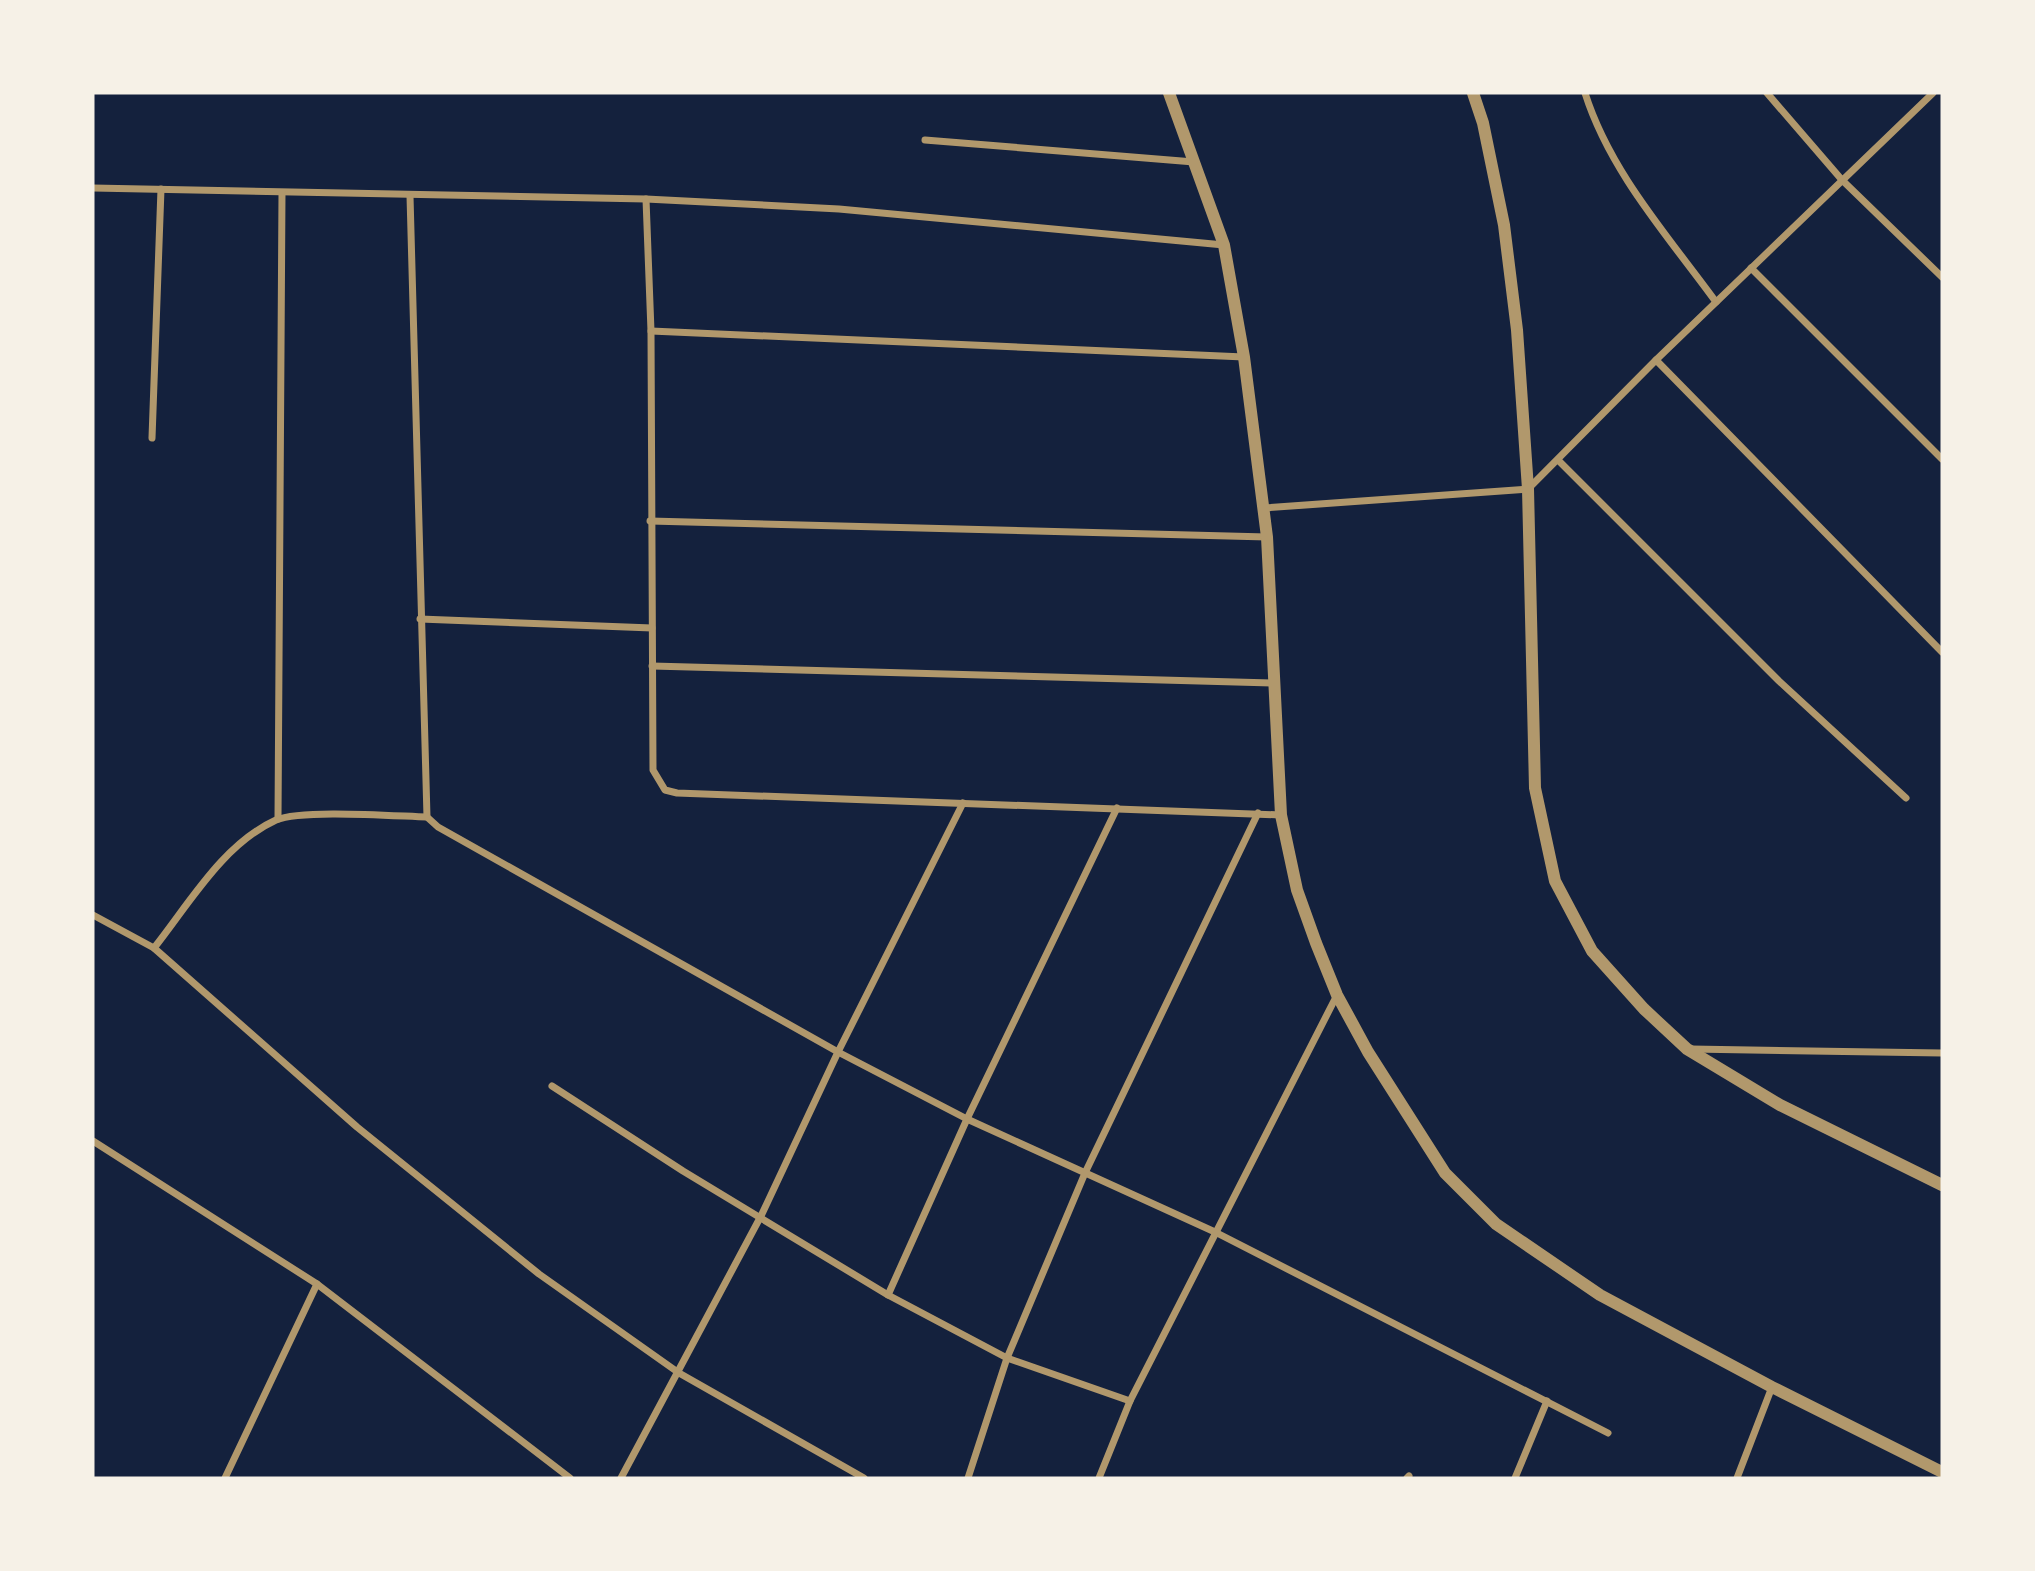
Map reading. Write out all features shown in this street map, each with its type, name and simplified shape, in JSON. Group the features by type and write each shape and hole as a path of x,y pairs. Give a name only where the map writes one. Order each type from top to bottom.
{"street":[{"path":"1169,93 1224,245 1244,357 1268,537 1281,815 1297,890 1337,995 1375,1064 1445,1173 1496,1224 1600,1295 1772,1387 1942,1472"},
{"path":"1473,93 1483,122 1504,225 1517,330 1528,489 1535,789 1555,881 1592,951 1644,1009 1687,1049 1780,1105 1942,1185"},
{"path":"1585,93 1592,115 1616,165 1716,302"},
{"path":"1767,93 1842,180 1942,277"},
{"path":"1920,93 1925,100"},
{"path":"1264,508 1528,489 1656,360 1933,93"},
{"path":"925,140 1194,162"},
{"path":"93,188 646,199 839,209 1224,245"},
{"path":"152,438 161,189"},
{"path":"278,819 282,192"},
{"path":"410,196 427,817"},
{"path":"646,199 651,331 653,770 665,790 677,793 1281,815"},
{"path":"1751,268 1942,459"},
{"path":"651,331 1244,357"},
{"path":"1656,360 1942,652"},
{"path":"1558,460 1779,681 1906,798"},
{"path":"650,521 1268,537"},
{"path":"420,619 652,628"},
{"path":"652,666 1273,683"},
{"path":"621,1478 761,1216 838,1052 963,803"},
{"path":"888,1295 967,1119 1116,808"},
{"path":"968,1478 1007,1358 1085,1173 1258,813"},
{"path":"154,948 228,855 245,838 278,819 321,815 427,817 438,827 838,1052 967,1119 1215,1232 1608,1433"},
{"path":"93,915 154,948 357,1127 539,1274 679,1373 864,1478"},
{"path":"1099,1478 1130,1401 1337,995"},
{"path":"1687,1049 1942,1054"},
{"path":"552,1086 888,1295 1007,1358 1130,1401"},
{"path":"93,1141 317,1284 570,1478"},
{"path":"225,1478 317,1284"},
{"path":"1737,1478 1772,1387"},
{"path":"1515,1478 1547,1401"}]}
